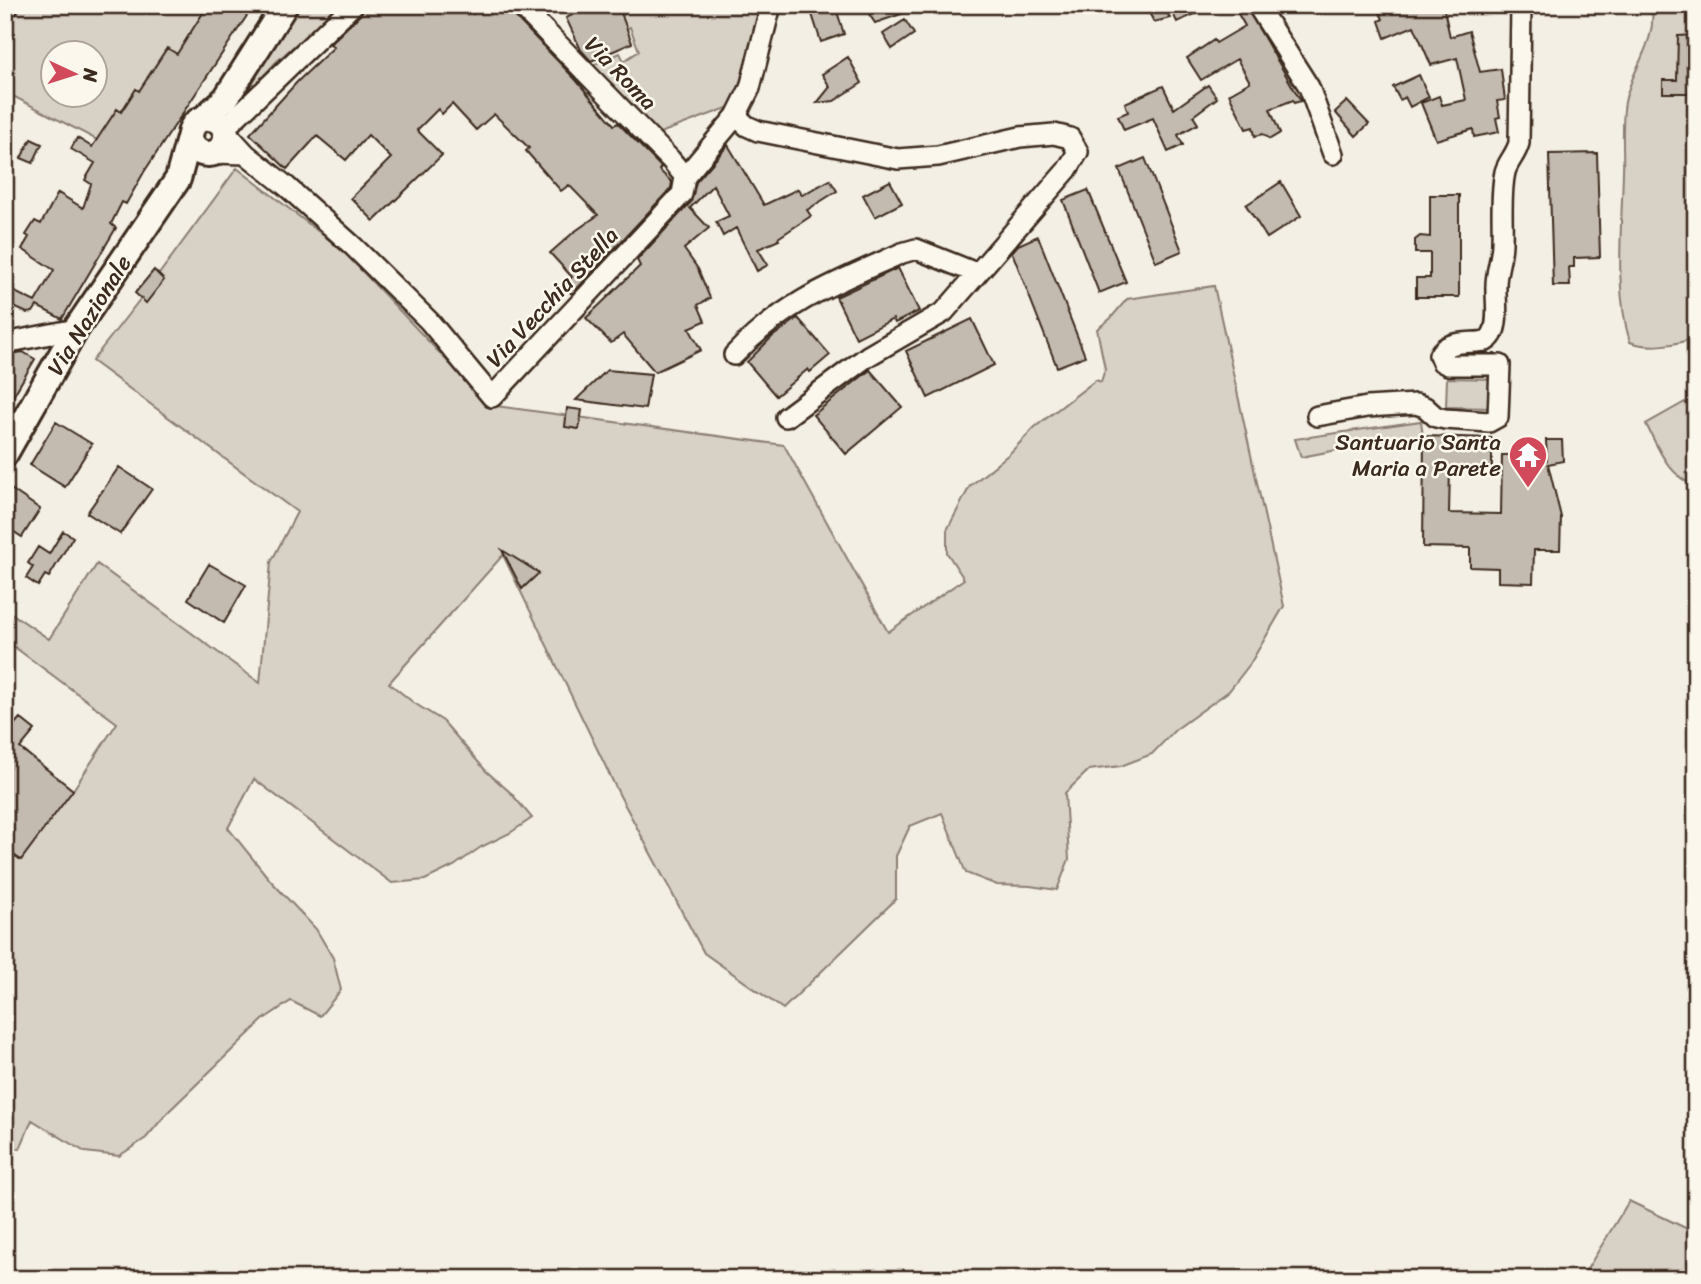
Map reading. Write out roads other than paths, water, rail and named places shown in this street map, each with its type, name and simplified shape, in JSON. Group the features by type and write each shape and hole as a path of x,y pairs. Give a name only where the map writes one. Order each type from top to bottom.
{"main road":[{"name":"Via Nazionale","path":"5,454 76,329 213,127 226,98 285,5"},
{"path":"212,153 201,152 192,144 213,127"},
{"name":"Via Nazionale","path":"178,179 212,153"}],"street":[{"path":"213,127 353,5"},
{"name":"Via Roma","path":"520,5 685,177"},
{"name":"Via Vecchia Stella","path":"213,127 286,186 353,246 429,321 492,397 682,194 685,177 736,116 750,88 771,5"},
{"path":"1257,5 1309,87 1333,154"},
{"path":"1317,416 1367,407 1416,404 1425,407 1436,417 1445,419 1489,422 1498,417 1500,365 1448,365 1442,362 1439,355 1443,348 1450,345 1486,341 1491,338 1495,327 1496,282 1502,247 1504,178 1519,143 1521,5"},
{"path":"736,116 758,131 898,159 938,156 1020,137 1054,134 1070,138 1078,152 1067,170 944,312 868,356 786,417"},
{"path":"212,153 246,154"},
{"path":"734,355 752,335 808,295 902,253 916,249 976,273"},
{"path":"5,343 76,329"}],"place":[{"name":"Santuario Santa Maria a Parete","path":"1528,489"}]}
